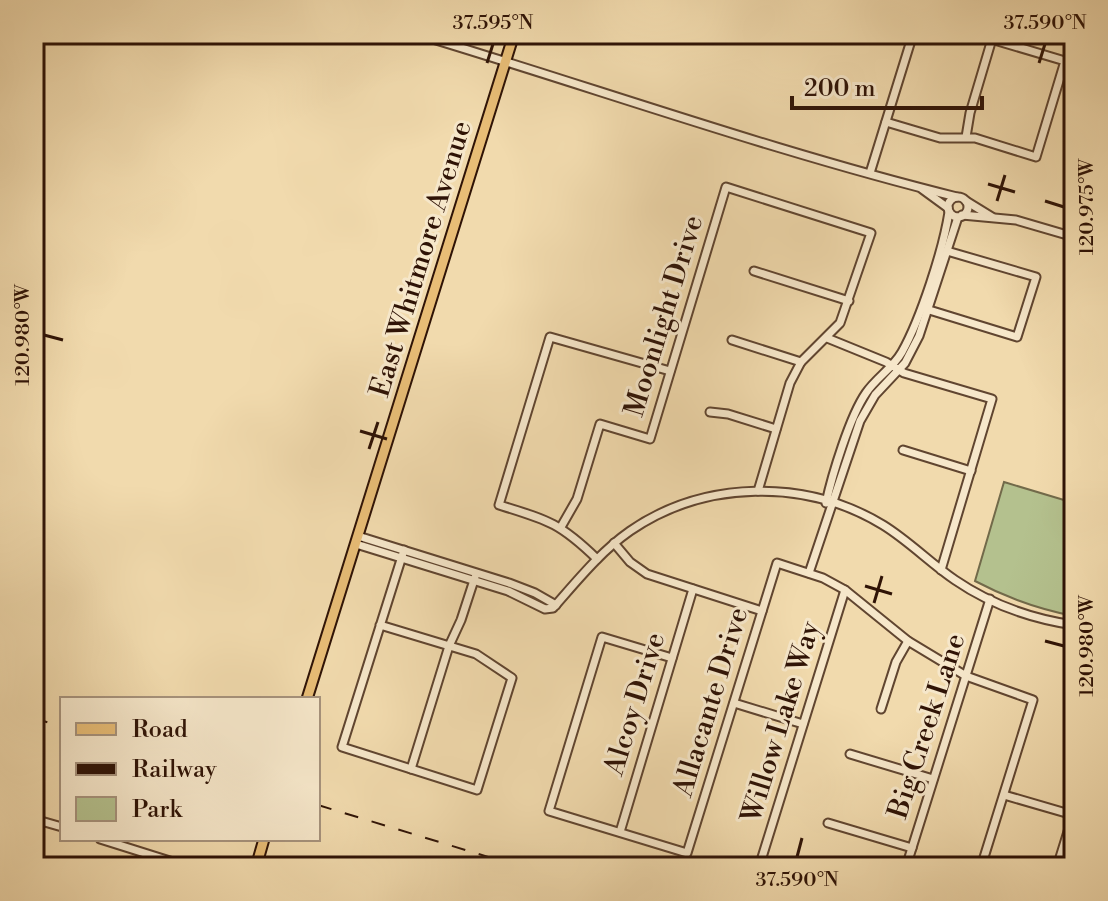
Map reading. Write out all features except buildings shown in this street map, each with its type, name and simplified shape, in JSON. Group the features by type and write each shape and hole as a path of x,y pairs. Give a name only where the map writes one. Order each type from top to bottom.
{"main road":[{"name":"East Whitmore Avenue","path":"308,697 514,34"},
{"path":"256,867 263,841"}],"street":[{"path":"416,34 719,129 961,198 992,217"},
{"path":"870,173 913,34"},
{"path":"886,122 932,136 966,137 1036,157 1065,61 974,34"},
{"path":"966,137 992,39"},
{"name":"Moonlight Drive","path":"561,527 577,499 600,424 650,439 726,187 871,233 849,301"},
{"path":"922,189 960,216 1016,220 1074,237"},
{"path":"961,198 951,199 911,352 895,367 860,421 830,502 809,573 845,590 908,641 966,676 1033,700 981,867"},
{"path":"924,309 960,216 967,209 961,198"},
{"path":"924,309 1017,337 1036,277 947,251"},
{"path":"754,271 849,301 840,323 801,362 790,383 758,491"},
{"path":"597,559 561,527 546,519 499,505 550,337 670,371"},
{"path":"827,338 895,367 992,399 941,570"},
{"path":"732,340 801,362"},
{"path":"710,412 728,414 776,429"},
{"path":"903,450 971,471"},
{"path":"357,540 475,577 545,609 554,607 614,543 644,522 680,505 729,492 793,493 830,502 883,525 941,570 990,599 1034,616 1074,625"},
{"path":"614,543 630,562 647,574 762,611"},
{"path":"380,625 476,654 512,678 477,790 342,747 402,554"},
{"name":"Allacante Drive","path":"620,832 687,853 777,563 809,573"},
{"path":"411,769 449,646 475,577"},
{"name":"Alcoy Drive","path":"620,832 693,589"},
{"name":"Willow Lake Way","path":"759,867 845,590"},
{"name":"Big Creek Lane","path":"906,867 990,599"},
{"path":"620,832 549,811 602,637 672,658"},
{"path":"881,709 896,662 908,641"},
{"path":"734,703 803,724"},
{"path":"850,754 933,779"},
{"path":"1004,795 1073,813 1057,867"},
{"path":"34,819 60,826"},
{"path":"828,823 912,848"},
{"path":"106,841 189,867"}],"green space":[{"path":"1004,482 1074,503 1074,616 1023,602 975,581"}],"railway":[{"path":"34,718 60,726"},
{"path":"320,806 521,867"}]}
